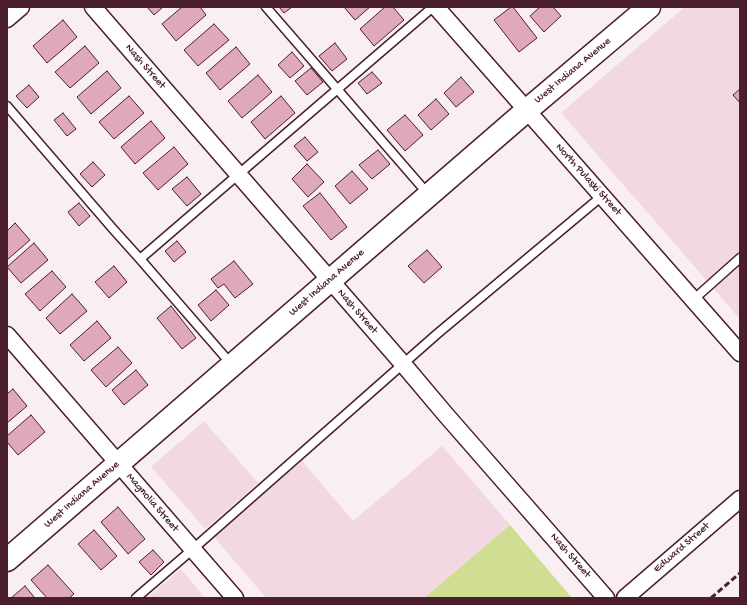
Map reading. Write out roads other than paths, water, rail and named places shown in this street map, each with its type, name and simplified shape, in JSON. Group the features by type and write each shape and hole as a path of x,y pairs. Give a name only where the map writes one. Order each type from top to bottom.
{"street":[{"path":"7,20 22,7"},
{"name":"Nash Street","path":"93,7 606,598"},
{"name":"North Pulaski Street","path":"435,7 740,353"},
{"name":"West Indiana Avenue","path":"7,560 526,111 649,7"},
{"name":"Magnolia Street","path":"7,335 235,598"},
{"name":"Edward Street","path":"625,598 740,499"}],"lane":[{"path":"266,7 429,195"},
{"path":"140,259 337,89 435,7"},
{"path":"7,106 232,365"},
{"path":"136,598 437,334 602,196"},
{"path":"693,300 740,258"}],"railway":[{"path":"711,598 740,573"}]}
